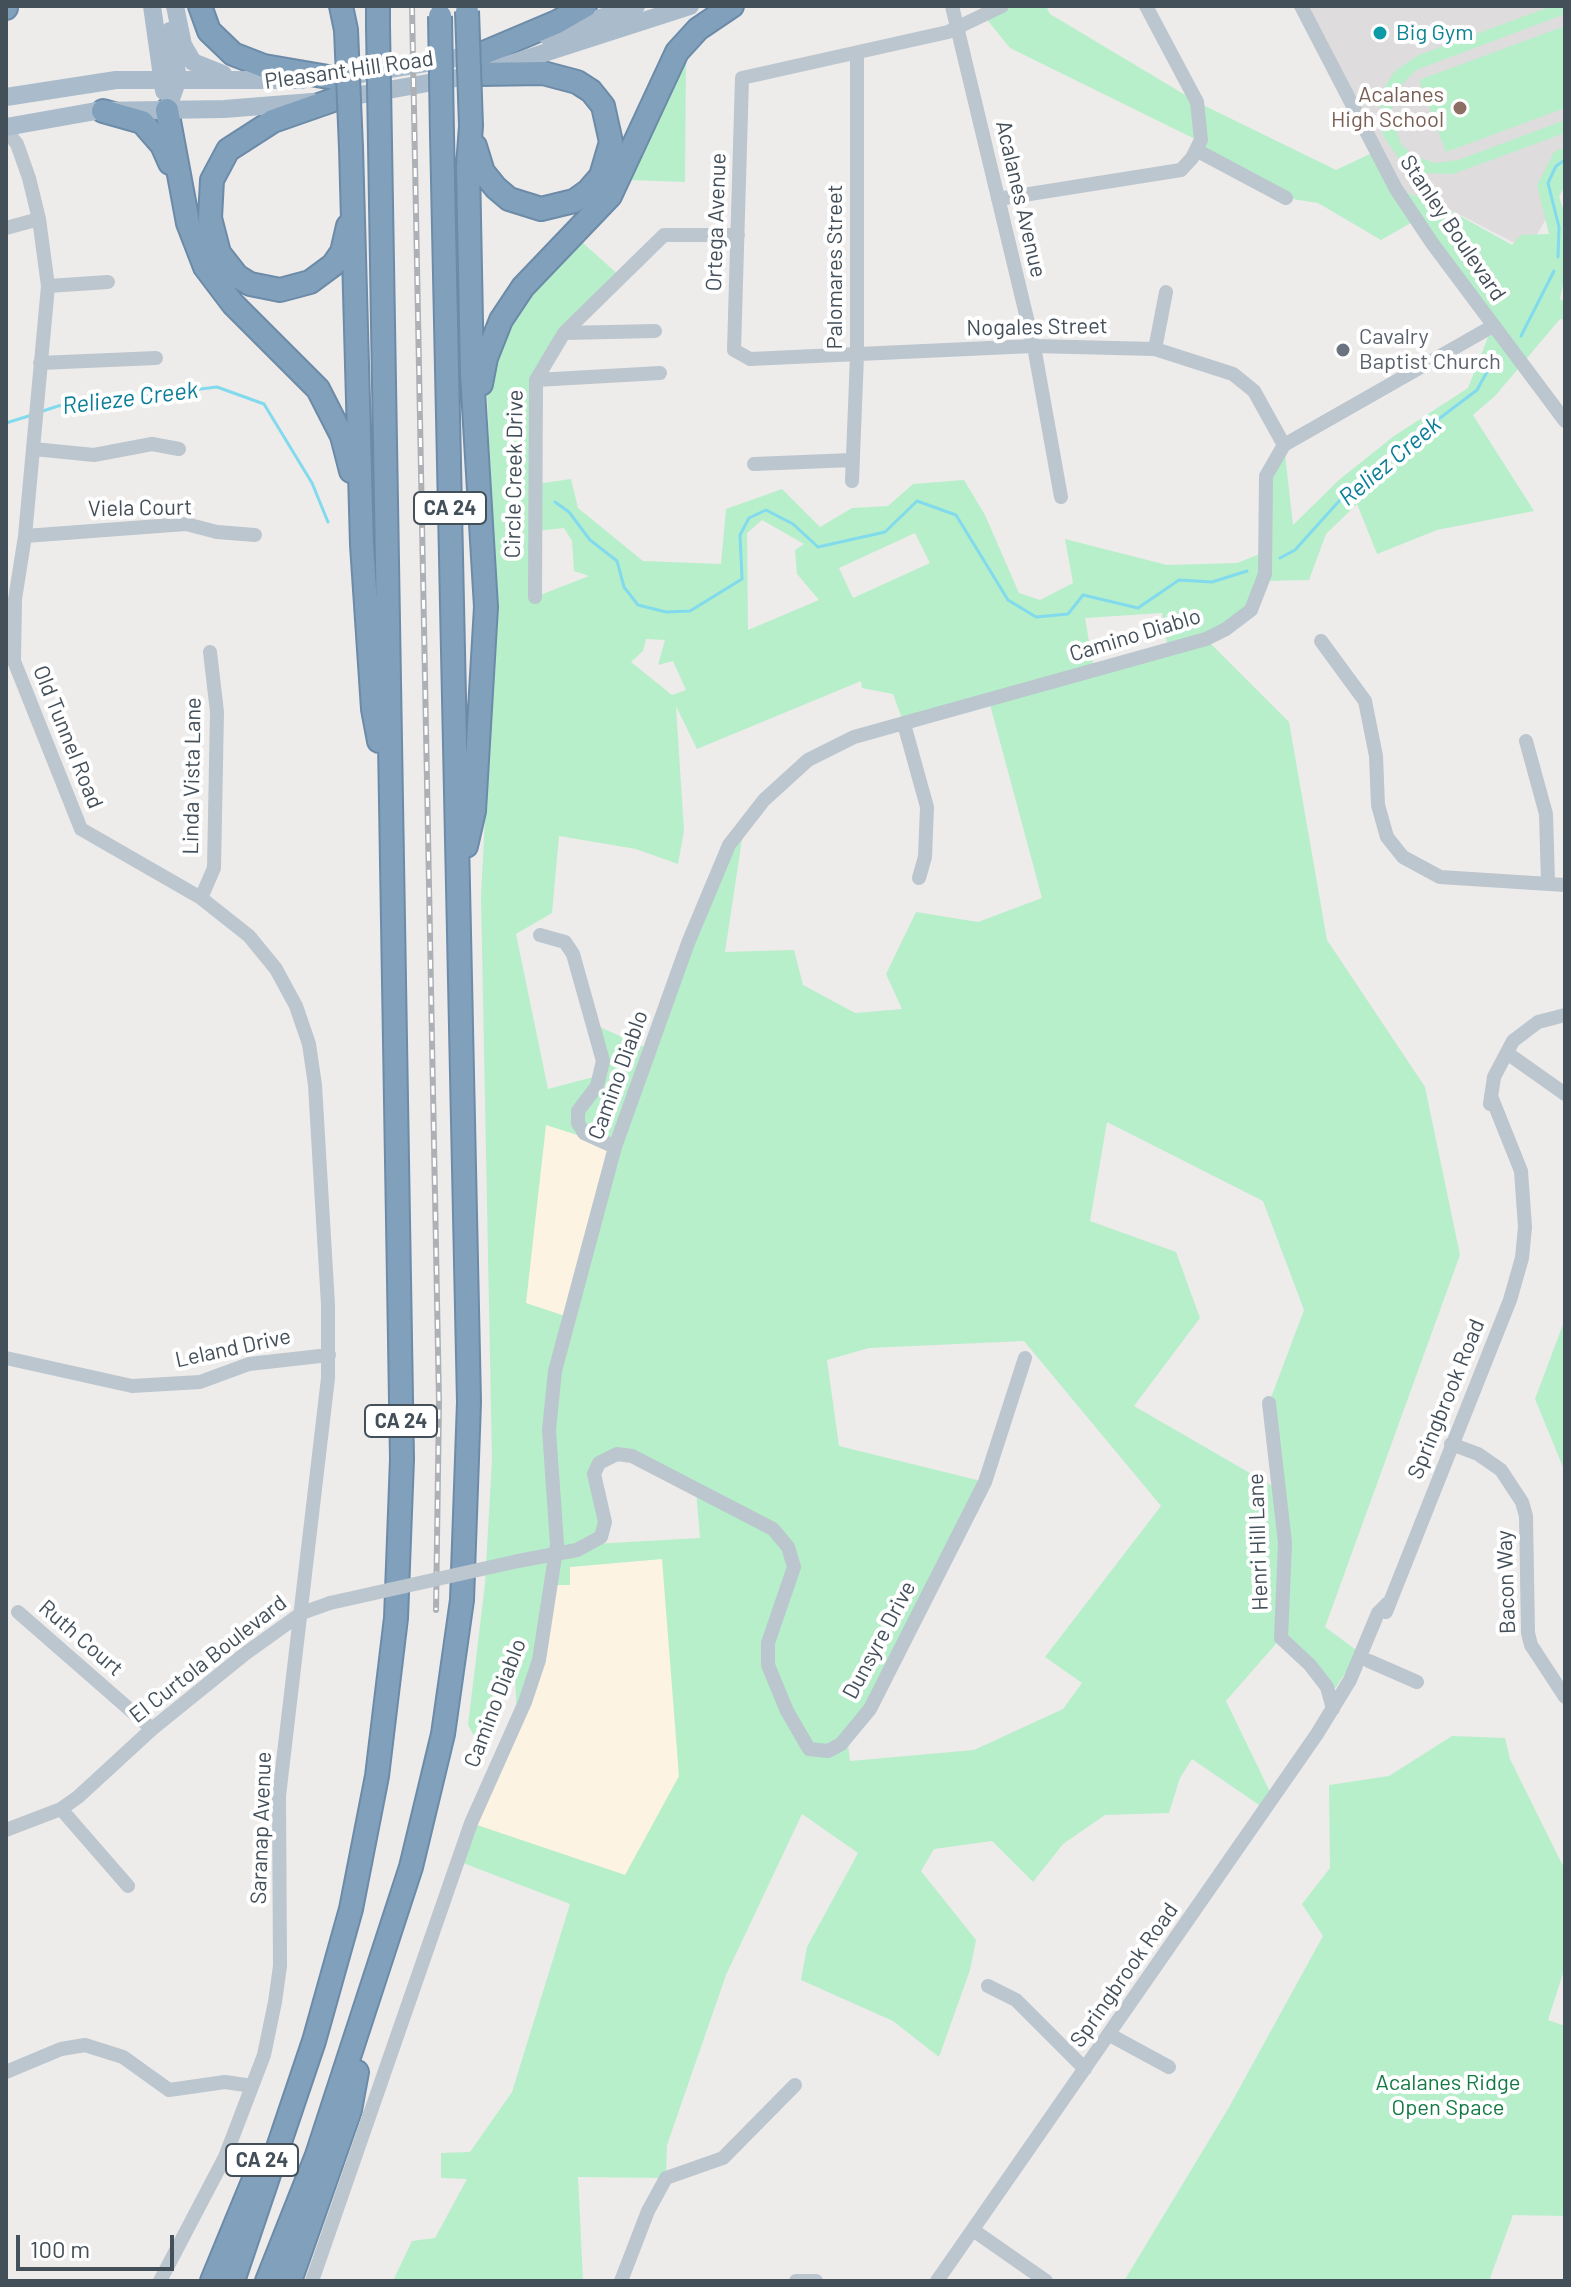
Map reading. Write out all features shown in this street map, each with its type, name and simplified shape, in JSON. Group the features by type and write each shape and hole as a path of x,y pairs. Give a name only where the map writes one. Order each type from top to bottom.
{"highway":[{"path":"200,6 209,31 233,54 335,89"},
{"path":"343,6 351,148 362,545 373,709 390,793"},
{"path":"479,64 585,6"},
{"path":"477,453 482,379 501,320 523,287 610,196 677,52 698,29 732,6"},
{"path":"457,882 474,811 486,583 472,358 467,8"},
{"name":"CA 24","path":"267,2281 317,2155 362,2019 431,1790 450,1689 462,1600 469,1402 440,11"},
{"name":"CA 24","path":"212,2281 314,2041 340,1953 369,1820 388,1701 397,1596 402,1459 378,16"},
{"path":"471,126 483,172 509,199 524,206 541,209 574,201 601,176 609,160 609,124 603,106 584,86 560,75 479,64"},
{"path":"335,89 256,130 228,150 219,164 209,198 210,218 219,253 237,276 250,284 280,290 310,282 333,265 347,237 351,148"},
{"path":"167,110 188,223 205,267 233,304 301,370 331,412 349,458 362,545"},
{"path":"103,111 142,122 154,134 178,175"},
{"path":"290,2281 350,2110 362,2019"},
{"path":"233,2281 314,2041"},
{"path":"281,2281 309,2199 317,2155"}],"main road":[{"path":"152,6 169,79"},
{"path":"167,110 169,6"},
{"path":"175,6 183,45 193,62 209,71 249,80"},
{"name":"Pleasant Hill Road","path":"479,64 636,6"},
{"name":"Pleasant Hill Road","path":"6,128 52,116 167,110 335,89 479,64 690,6"},
{"name":"Pleasant Hill Road","path":"6,97 92,82 169,79 249,80 335,89"}],"street":[{"name":"Acalanes Avenue","path":"952,6 1033,346 1061,497"},
{"path":"857,53 959,29 1002,6"},
{"path":"998,199 1181,170 1201,140 1197,102 1146,6"},
{"name":"Stanley Boulevard","path":"1301,6 1396,189 1565,421"},
{"name":"Ortega Avenue","path":"750,359 734,350 742,78 857,53"},
{"name":"Palomares Street","path":"852,481 857,356 857,53"},
{"name":"Old Tunnel Road","path":"6,128 17,144 39,219 48,286 34,449 17,544 10,662 81,829 201,898 234,922 270,961 296,1006 309,1044 315,1085 329,1355"},
{"path":"1196,150 1286,198"},
{"path":"6,228 39,219"},
{"name":"Circle Creek Drive","path":"535,597 536,380 564,333 664,235 738,235"},
{"path":"48,286 108,282"},
{"path":"1155,349 1166,292"},
{"path":"1284,445 1493,326"},
{"path":"564,333 655,331"},
{"name":"Nogales Street","path":"750,359 1033,346 1155,349 1233,374 1254,391 1284,445"},
{"path":"40,363 156,358"},
{"path":"536,380 660,373"},
{"path":"34,449 94,455 152,444 179,449"},
{"name":"Camino Diablo","path":"312,2281 471,1823 531,1684 544,1641 556,1552 549,1430 555,1371 615,1147 688,943 729,845 764,800 808,760 854,737 1206,639 1226,629 1251,610 1265,574 1266,476 1284,445"},
{"path":"754,464 852,460"},
{"name":"Viela Court","path":"17,544 186,524 217,532 255,535"},
{"path":"1321,641 1365,701 1376,756 1378,805 1387,837 1403,857 1440,877 1565,885"},
{"name":"Linda Vista Lane","path":"201,898 214,868 217,712 210,652"},
{"path":"904,724 927,807 925,857 919,878"},
{"path":"1526,741 1546,814 1548,882"},
{"path":"540,935 565,942 573,954 603,1061 597,1086 578,1111 578,1123 590,1136 615,1147"},
{"path":"1508,1050 1524,1031 1538,1022 1565,1015"},
{"path":"1508,1050 1517,1048 1542,1029 1565,1023"},
{"path":"1508,1050 1565,1094"},
{"name":"Springbrook Road","path":"1343,1692 1369,1661 1388,1603 1510,1300 1522,1258 1523,1206 1516,1155 1491,1096 1494,1077 1508,1050"},
{"name":"Leland Drive","path":"6,1358 132,1386 200,1382 249,1364 329,1355"},
{"name":"Saranap Avenue","path":"160,2281 214,2180 252,2086 271,2028 280,1966 279,1796 329,1355"},
{"name":"Dunsyre Drive","path":"556,1552 577,1550 601,1537 605,1522 594,1474 599,1463 617,1454 632,1456 773,1529 788,1547 794,1567 768,1643 768,1665 787,1711 809,1749 828,1751 841,1744 870,1709 979,1495 1025,1358"},
{"name":"Henri Hill Lane","path":"1269,1403 1285,1543 1281,1638 1310,1665 1327,1687 1333,1709"},
{"name":"Bacon Way","path":"1451,1444 1478,1454 1501,1470 1522,1502 1526,1516 1528,1633 1531,1645 1565,1697"},
{"name":"El Curtola Boulevard","path":"6,1830 61,1809 152,1729 302,1613 330,1603 556,1552"},
{"name":"Springbrook Road","path":"937,2281 1333,1709 1378,1613 1388,1603"},
{"name":"Ruth Court","path":"18,1612 152,1729"},
{"path":"1369,1661 1417,1682"},
{"path":"61,1809 128,1886"},
{"path":"988,1986 1016,2000 1085,2069"},
{"path":"1110,2035 1169,2067"},
{"path":"6,2072 61,2049 85,2045 123,2057 169,2090 225,2082 252,2086"},
{"path":"621,2281 648,2211 666,2178 723,2158 795,2085"},
{"path":"973,2230 1046,2281"},
{"path":"796,2281 816,2281"}],"shaded area":[{"name":"Acalanes High School","path":"1301,6 1565,6 1565,186 1528,250 1437,203 1396,189"},
{"path":"546,1124 615,1147 569,1317 525,1303"},
{"path":"663,1559 679,1777 626,1875 471,1823 525,1702 551,1584 570,1567"}],"green space":[{"path":"1002,6 1046,6 1050,14 1197,102 1336,170 1376,151 1396,189 1437,203 1512,245 1521,235 1549,234 1537,185 1554,152 1565,147 1565,186 1559,196 1565,215 1565,275 1560,299 1565,302 1565,320 1560,319 1495,396 1473,415 1534,511 1437,530 1377,554 1357,504 1326,534 1309,580 1262,581 1251,610 1206,639 1289,722 1327,940 1425,1087 1460,1255 1325,1627 1359,1652 1331,1695 1281,1638 1226,1701 1273,1798 1265,1809 1192,1759 1180,1778 1169,1813 1105,1815 1063,1844 1033,1882 992,1841 934,1849 921,1871 976,1940 970,1970 939,2057 893,2021 801,1980 807,1947 858,1853 802,1814 726,1975 667,2145 666,2178 578,2177 583,2281 393,2281 412,2241 435,2238 467,2179 441,2178 441,2153 470,2152 512,2092 570,1904 458,1861 471,1823 625,1875 679,1776 662,1559 570,1567 570,1585 551,1585 517,1719 515,1676 494,1682 491,1734 477,1741 468,1725 485,1584 492,1460 481,896 496,601 487,394 489,374 506,322 549,271 583,243 621,277 564,333 537,380 536,484 571,479 578,508 643,561 721,564 726,509 782,489 820,527 852,508 888,506 913,484 964,480 985,515 1019,593 1040,600 1073,583 1065,539 1167,565 1237,563 1265,552 1266,476 1284,445 1293,525 1340,479 1394,436 1468,388 1492,327 1416,220 1381,240 1318,203 1286,198 1196,150 1199,141 1010,48 984,16","holes":["762,520 804,544 795,550 797,574 819,600 748,630 747,533","564,528 572,541 574,571 589,576 535,597 536,531","915,533 930,563 853,598 839,568","1162,613 1168,650 1094,670 1085,618","646,639 665,640 658,665 673,661 686,690 672,695 631,662 643,651","861,681 862,688 893,694 904,724 989,701 1042,898 978,922 916,912 886,974 902,1009 855,1013 803,985 794,950 725,952 744,826 649,1049 593,1024 597,1076 548,1089 516,934 552,913 559,836 636,849 678,864 684,831 676,706 697,749","1107,1122 1263,1201 1304,1310 1269,1403 1281,1491 1134,1406 1200,1318 1176,1252 1090,1221","546,1125 615,1147 568,1317 526,1303","1024,1341 1161,1506 1045,1657 1082,1683 1063,1709 974,1750 850,1761 847,1736 870,1709 985,1482 839,1446 827,1360 869,1348","632,1456 696,1490 700,1538 594,1544 605,1522 599,1463"]},
{"path":"1552,6 1565,6 1565,14 1416,70 1395,92 1391,115 1401,144 1413,155 1435,163 1458,160 1565,120 1565,133 1453,174 1424,173 1399,159 1383,135 1379,116 1384,88 1395,71 1419,55"},
{"path":"1565,26 1565,108 1446,152 1419,80"},
{"path":"686,60 685,182 629,180 669,92"},
{"path":"1565,1319 1565,1472 1535,1399"},
{"name":"Acalanes Ridge Open Space","path":"1452,1736 1505,1738 1510,1759 1565,1870 1565,1967 1548,2020 1565,2026 1565,2216 1513,2215 1489,2281 1124,2281 1228,2109 1323,1936 1302,1904 1330,1868 1329,1785 1389,1776"}],"waterway":[{"name":"Reliez Creek","path":"1558,257 1559,227 1548,183 1556,166 1565,160"},
{"name":"Reliez Creek","path":"1521,336 1554,271"},
{"name":"Reliez Creek","path":"1280,558 1295,550 1358,480 1477,390 1494,359"},
{"name":"Relieze Creek","path":"43,411 58,406 217,387 264,404 312,483 328,522"},
{"name":"Relieze Creek","path":"6,423 32,415"},
{"name":"Reliez Creek","path":"555,502 569,512 590,540 617,561 624,587 638,605 666,612 690,611 742,579 740,535 749,518 766,510 793,524 818,547 885,532 917,501 956,515 1008,600 1036,617 1068,614 1083,595 1138,608 1179,580 1212,582 1247,571"}],"railway":[{"path":"412,6 439,1402 436,1610"}],"place":[{"name":"Big Gym","path":"1380,33"},
{"name":"Acalanes High School","path":"1460,108"},
{"name":"Cavalry Baptist Church","path":"1343,350"}]}
